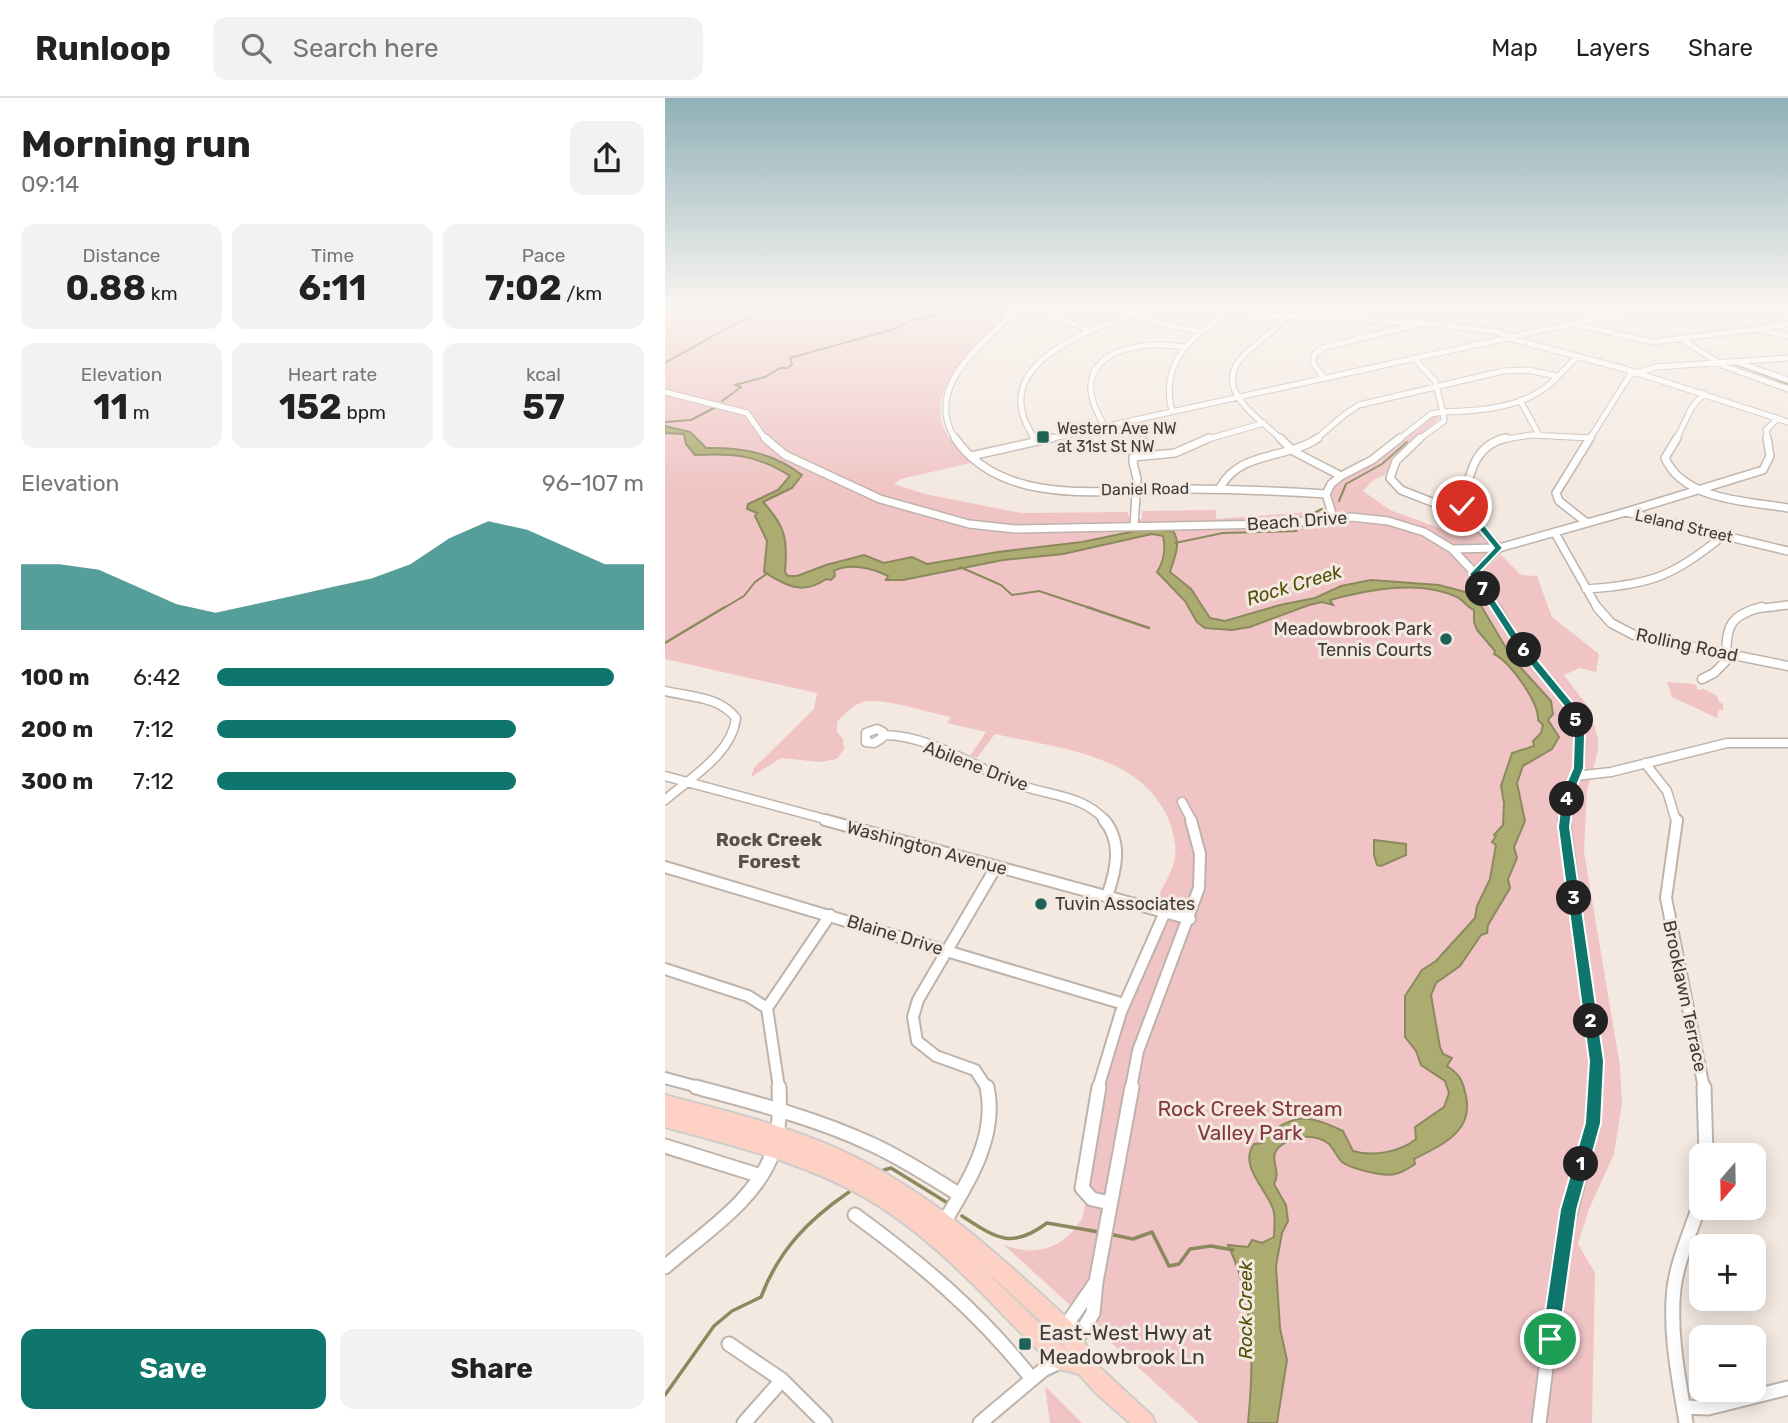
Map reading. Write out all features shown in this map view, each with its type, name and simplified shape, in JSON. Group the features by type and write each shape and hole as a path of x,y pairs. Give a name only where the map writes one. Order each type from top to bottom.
{"main road":[{"path":"665,1103 775,1143 899,1209 941,1244 1057,1355 1084,1365"},
{"path":"665,1119 823,1152 871,1174 943,1224 1070,1335 1084,1365 1145,1423"}],"street":[{"path":"963,367 946,395 943,412 947,428 960,447 971,456 1377,367"},
{"path":"1035,441 1025,426 1019,396 1025,381 1038,367"},
{"path":"1100,367 1093,376 1089,392 1094,409 1105,426"},
{"path":"1172,367 1167,391 1172,411"},
{"path":"1234,367 1231,383 1237,397 1293,451 1341,475"},
{"path":"1314,367 1324,378"},
{"path":"1424,367 1431,372 1438,386 1444,421 1401,456 1391,468 1390,478 1401,490 1460,511 1479,524 1499,548 1473,574"},
{"path":"1333,517 1326,494 1331,484 1341,475 1372,460 1431,414 1470,411 1520,400 1542,389 1566,367"},
{"path":"1616,367 1788,422"},
{"path":"1587,523 1556,496 1630,375 1656,367"},
{"path":"1731,367 1788,389"},
{"path":"1751,367 1788,380"},
{"path":"1220,488 1226,475 1238,466 1293,451 1317,440 1352,408 1510,370 1556,376"},
{"name":"Beach Drive","path":"665,392 747,413 767,441 778,451 850,486 902,506 985,527 1015,530 1277,524 1333,517 1362,517 1396,523 1424,533 1452,550 1473,574 1519,643 1572,709 1581,749 1565,809 1564,827 1597,1061 1596,1095 1593,1123 1561,1250 1539,1423"},
{"path":"1704,393 1692,407 1665,458 1673,473 1700,491 1788,508"},
{"path":"1520,400 1539,435"},
{"path":"1626,512 1751,475 1767,467 1771,454 1766,430 1778,418"},
{"path":"1133,457 1175,453 1225,433 1263,423"},
{"path":"1460,511 1480,450 1502,439 1539,435 1591,438"},
{"path":"1134,526 1136,489 1133,457 1143,440"},
{"name":"Daniel Road","path":"971,456 1021,483 1044,489 1220,488 1326,494"},
{"name":"Leland Street","path":"1452,550 1499,548 1626,512 1788,551"},
{"name":"Rolling Road","path":"1555,533 1601,614 1611,623 1634,635 1788,666"},
{"path":"1586,589 1631,587 1663,579 1683,568 1724,535"},
{"path":"1702,679 1722,667 1727,654 1727,631 1733,621 1761,607 1788,605"},
{"path":"665,691 728,708 735,717 736,727 729,743 665,800"},
{"name":"Abilene Drive","path":"884,735 892,735 972,761 1017,784 1070,798 1097,812 1106,821 1118,845 1116,877 1107,896"},
{"path":"1575,776 1598,775 1718,744 1741,741 1788,743"},
{"name":"Brooklawn Terrace","path":"1645,763 1667,791 1677,818 1669,863 1668,921 1703,1082 1709,1121 1707,1143"},
{"name":"Washington Avenue","path":"665,776 1190,919"},
{"path":"980,1423 1057,1355 1070,1335 1093,1313 1096,1282 1138,1051 1190,919 1199,888 1202,865 1198,837 1182,802"},
{"name":"Blaine Drive","path":"665,867 1124,1004"},
{"path":"943,1224 960,1195 988,1127 992,1103 985,1081 972,1068 931,1053 917,1041 913,1027 918,1000 996,867"},
{"path":"1110,1203 1092,1199 1082,1188 1108,1048 1124,1004 1165,912"},
{"path":"767,1008 830,915"},
{"path":"665,969 748,996 767,1008 772,1028 778,1111 775,1143 761,1175 742,1197 665,1267"},
{"path":"665,1078 778,1111 872,1145 960,1195"},
{"path":"665,1146 761,1175"},
{"path":"855,1215 929,1270 1037,1374"},
{"path":"1694,1220 1678,1267 1674,1290 1673,1318 1685,1415 1788,1388"},
{"path":"729,1343 782,1380 825,1423"},
{"path":"744,1423 782,1380"}],"green space":[{"name":"Rock Creek Stream Valley Park","path":"665,367 959,367 941,400 941,420 952,441 975,462 901,479 894,484 925,494 1021,513 1127,512 1130,519 1142,519 1142,511 1216,510 1216,519 1335,510 1331,495 1336,483 1379,460 1432,416 1441,417 1399,455 1384,475 1372,481 1363,491 1390,510 1450,532 1476,526 1492,545 1471,551 1490,553 1475,567 1485,569 1501,555 1521,575 1537,576 1552,617 1599,654 1596,672 1580,668 1564,675 1589,708 1598,739 1598,751 1587,790 1584,852 1620,1066 1622,1104 1614,1154 1589,1209 1578,1244 1595,1273 1592,1423 1199,1423 1003,1244 1027,1250 1049,1247 1068,1236 1083,1216 1111,1060 1168,903 1157,899 1175,859 1175,844 1168,818 1155,796 1137,779 1093,757 995,734 977,758 970,756 986,732 947,723 951,717 872,701 859,703 837,722 837,732 843,739 844,749 837,759 820,762 781,758 751,777 754,768 814,709 817,693 665,659"},
{"path":"1667,682 1695,684 1698,690 1704,689 1717,696 1723,704 1723,710 1719,710 1717,718 1672,697"},
{"path":"1045,1386 1082,1423 1050,1423"}],"shaded area":[{"name":"Rock Creek","path":"665,426 690,432 706,448 757,453 780,461 802,475 792,488 763,502 776,518 783,533 786,550 785,572 788,576 797,576 864,555 884,563 912,557 927,564 1082,542 1145,529 1173,531 1177,546 1170,572 1191,589 1210,618 1225,621 1315,598 1341,586 1371,580 1439,585 1469,593 1480,604 1512,658 1551,701 1553,714 1548,720 1559,737 1552,749 1523,766 1517,783 1525,821 1514,847 1517,858 1508,879 1510,888 1488,925 1487,933 1481,935 1460,966 1436,983 1431,995 1440,1047 1443,1054 1452,1058 1447,1066 1459,1077 1465,1092 1467,1105 1462,1126 1436,1148 1414,1159 1415,1164 1390,1175 1346,1165 1329,1144 1317,1138 1289,1140 1275,1152 1277,1174 1274,1184 1286,1205 1288,1221 1282,1233 1276,1266 1280,1328 1287,1360 1277,1423 1248,1423 1251,1355 1248,1310 1237,1266 1228,1245 1248,1247 1252,1240 1262,1243 1274,1237 1274,1212 1251,1169 1250,1152 1254,1144 1262,1143 1263,1137 1275,1129 1293,1120 1310,1119 1343,1131 1353,1151 1386,1152 1416,1139 1415,1127 1444,1107 1449,1093 1445,1081 1421,1065 1416,1051 1405,1037 1405,996 1422,970 1436,961 1475,918 1477,906 1490,879 1496,845 1492,842 1496,836 1494,835 1503,825 1504,803 1501,786 1512,753 1534,746 1533,741 1541,733 1543,725 1538,720 1529,693 1508,665 1494,654 1495,651 1477,630 1474,610 1457,597 1427,588 1393,588 1360,593 1330,600 1333,605 1322,602 1309,605 1250,627 1232,630 1205,628 1197,622 1185,601 1157,572 1164,555 1164,541 1163,536 1152,534 1063,554 1003,560 903,580 886,580 888,576 862,568 840,568 834,571 835,576 831,580 826,579 809,587 794,587 764,572 767,541 755,516 757,513 747,509 748,504 778,490 790,476 767,464 745,457 695,455 686,444 684,434 665,433"},
{"path":"1374,840 1406,844 1406,855 1381,866 1377,865"}],"waterway":[{"path":"722,401 741,387 735,385 789,367"},
{"path":"1742,367 1788,384"},
{"path":"665,422 691,420 714,408"},
{"path":"1339,501 1346,484 1382,464 1407,442"},
{"path":"1305,517 1322,509"},
{"path":"1175,543 1223,533 1296,531 1301,525"},
{"path":"960,567 1001,585 1012,595 1039,591 1087,607"},
{"path":"722,609 744,596 755,582 768,573"},
{"path":"665,643 725,607"},
{"path":"1087,607 1093,609"},
{"path":"1087,607 1149,628"},
{"path":"884,1170 891,1168 946,1202"},
{"path":"665,1395 714,1326 732,1311 761,1297 768,1280 796,1237 849,1192"},
{"path":"962,1216 1004,1238 1023,1236 1047,1223 1099,1232"},
{"path":"1109,1234 1133,1239 1152,1232 1169,1266 1179,1264 1190,1249 1211,1246 1233,1250"}],"place":[{"name":"Western Ave NW at 31st St NW","path":"1043,437"},
{"name":"Meadowbrook Park Tennis Courts","path":"1446,639"},
{"name":"Tuvin Associates","path":"1041,904"},
{"name":"East-West Hwy at Meadowbrook Ln","path":"1025,1344"}],"district":[{"name":"Rock Creek Forest","path":"769,850"}],"route":[{"path":"1462,506 1460,511 1479,524 1499,548 1473,574 1519,643 1566,699 1580,735 1579,768 1568,793 1564,827 1597,1061 1596,1095 1593,1123 1561,1250 1550,1339"}]}
